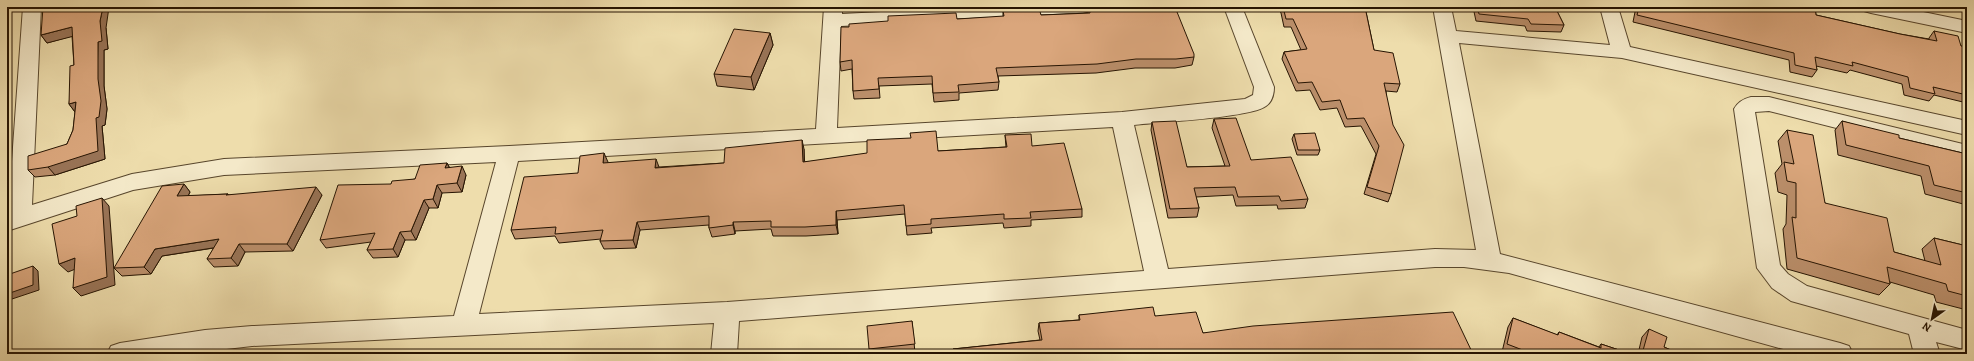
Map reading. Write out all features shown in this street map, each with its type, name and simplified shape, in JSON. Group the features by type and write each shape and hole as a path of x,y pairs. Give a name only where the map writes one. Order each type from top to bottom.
{"street":[{"path":"32,7 14,220 132,182 224,168 509,154 1122,120 1247,106 1259,102 1264,97 1264,87 1233,7"},
{"path":"826,136 833,14 1083,7"},
{"path":"1442,7 1490,260"},
{"path":"1609,7 1622,52"},
{"path":"1871,7 1967,27"},
{"path":"1447,36 1622,52 1967,128"},
{"path":"1967,153 1769,104 1751,104 1744,109 1769,268 1780,281 1800,294 1967,340"},
{"path":"1122,120 1158,279"},
{"path":"464,324 509,154"},
{"path":"120,354 205,340 244,337 464,324 727,312 1435,258 1490,260 1536,271 1840,354"},
{"path":"724,354 727,312"},
{"path":"1920,327 1926,354"}],"building":[{"path":"43,7 103,7 100,21 102,41 98,42 98,79 101,101 99,117 96,118 98,151 48,167 28,170 28,156 67,144 73,130 76,102 69,104 70,66 74,65 72,27 41,35"},
{"path":"1089,7 1175,7 1194,57 1176,59 1136,59 1097,64 996,68 999,82 958,85 959,92 933,93 932,76 878,78 879,89 853,91 852,60 840,62 841,27 849,27 849,24 888,21 888,16 956,13 957,19 1004,16 1003,11 1039,8 1041,15 1090,13"},
{"path":"1283,7 1365,7 1374,50 1393,53 1400,84 1384,83 1393,125 1404,145 1391,194 1367,187 1379,146 1364,118 1347,119 1340,100 1322,102 1312,82 1298,83 1284,52 1307,49 1293,19 1286,19"},
{"path":"1477,7 1555,7 1564,25 1531,24 1528,19 1479,14"},
{"path":"1639,7 1815,7 1816,15 1900,34 1937,41 1934,31 1958,36 1961,46 1967,47 1967,95 1933,87 1935,94 1910,88 1908,77 1852,62 1853,66 1815,57 1817,70 1795,65 1794,53 1637,15"},
{"path":"734,29 770,33 751,77 714,74"},
{"path":"1236,118 1251,160 1291,157 1308,199 1281,201 1279,196 1238,197 1235,187 1194,188 1199,208 1170,209 1152,122 1176,121 1187,167 1230,166 1214,119"},
{"path":"1842,121 1899,135 1899,138 1967,154 1967,193 1934,185 1929,166 1846,145"},
{"path":"1787,130 1813,135 1825,203 1887,218 1894,252 1941,265 1934,238 1967,246 1967,296 1948,291 1946,284 1887,267 1890,284 1797,258 1792,217 1796,218 1796,183 1787,181 1784,162 1794,164"},
{"path":"936,131 938,151 1007,147 1005,135 1031,134 1032,146 1064,143 1082,209 1030,212 1031,218 1004,219 1004,214 931,219 931,224 906,226 904,205 836,211 836,225 805,227 771,227 771,221 733,222 733,225 709,228 709,216 637,222 633,240 600,241 603,230 555,234 556,227 511,230 524,177 578,173 580,156 604,153 603,163 656,159 655,168 724,163 725,148 802,140 803,162 867,153 867,140 911,138 910,133"},
{"path":"1315,133 1320,150 1298,150 1294,134"},
{"path":"447,163 445,168 462,166 457,183 437,185 433,199 424,200 411,231 400,232 393,249 367,250 375,233 320,240 338,185 391,184 392,181 415,179 420,165"},
{"path":"184,184 177,196 228,194 226,195 316,187 287,244 239,244 231,258 207,259 219,239 155,249 144,267 114,268 162,186"},
{"path":"102,198 107,277 73,288 75,258 59,264 52,224 77,216 76,206"},
{"path":"33,266 33,285 7,294 7,275"},
{"path":"1153,307 1155,316 1196,312 1203,333 1253,326 1453,312 1473,354 954,354 953,349 1042,340 1039,323 1080,320 1079,315"},
{"path":"1513,318 1558,335 1559,332 1601,348 1601,344 1631,354 1533,354 1507,344"},
{"path":"912,321 915,344 869,349 867,326"},
{"path":"1649,329 1667,337 1664,347 1680,354 1642,354"}]}
